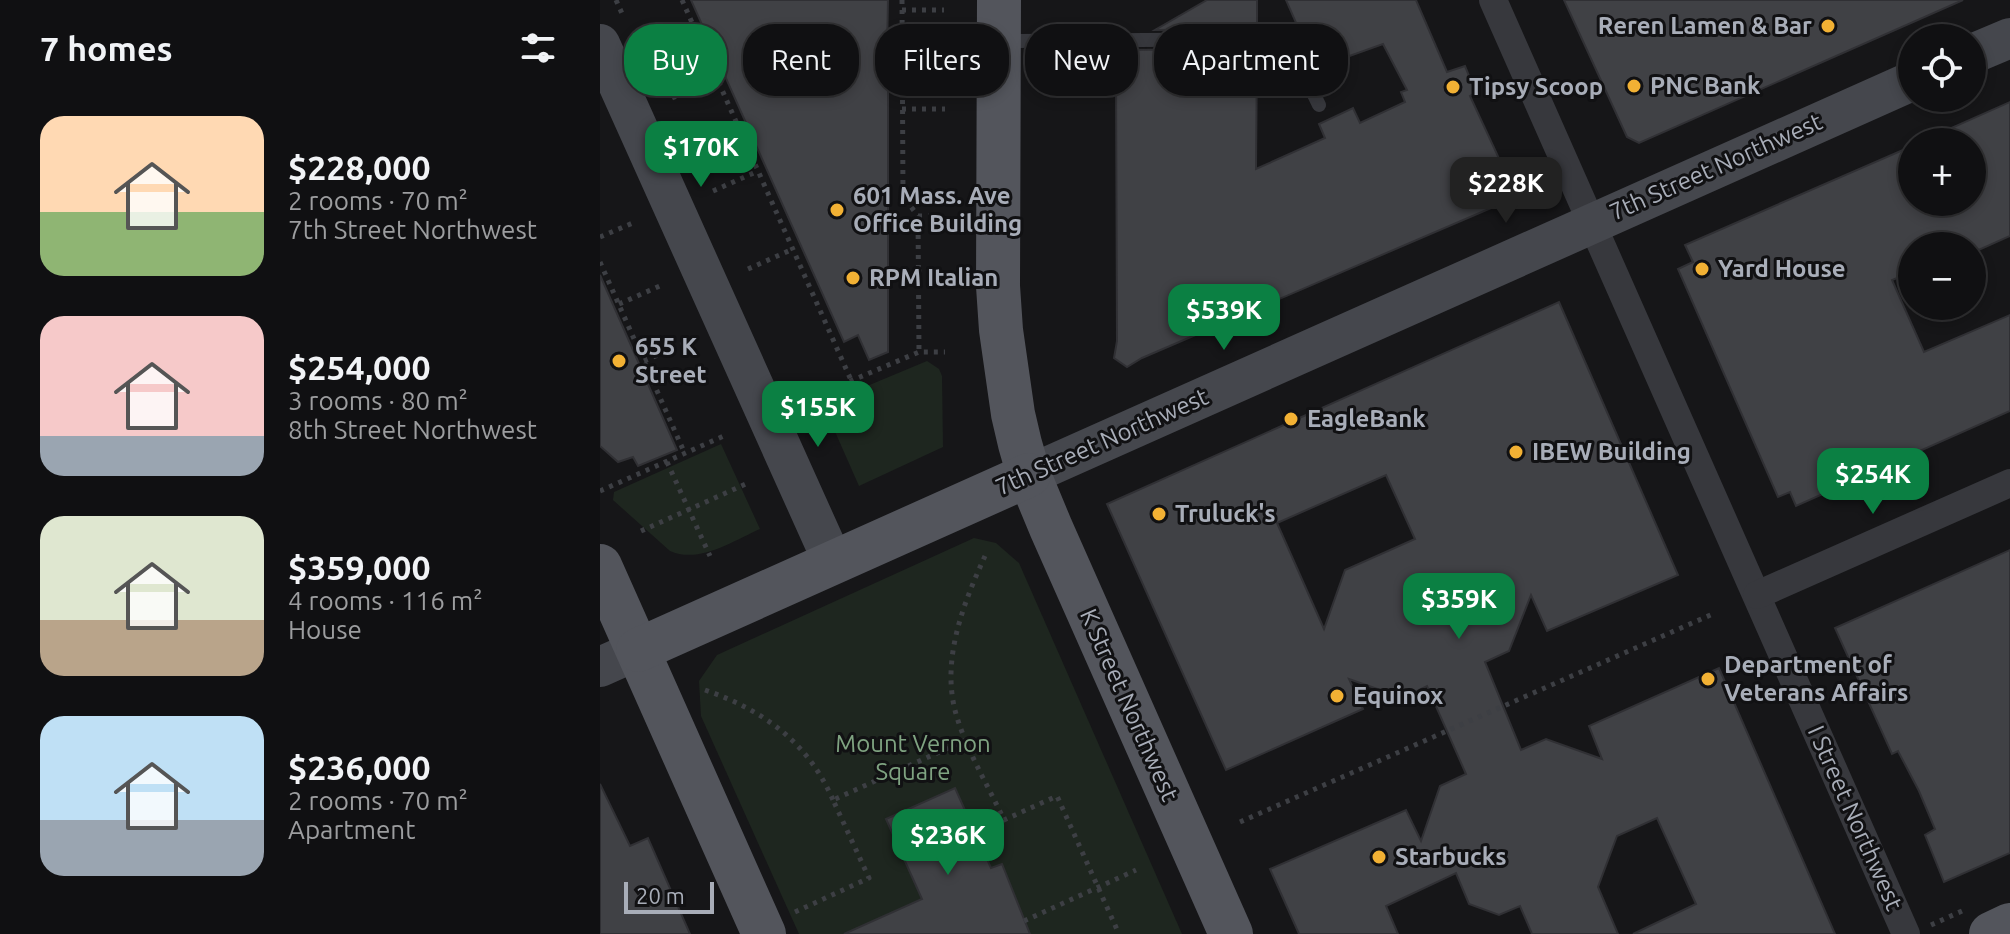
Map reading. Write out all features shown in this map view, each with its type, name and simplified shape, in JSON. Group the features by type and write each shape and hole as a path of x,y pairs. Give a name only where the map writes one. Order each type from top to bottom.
{"main road":[{"name":"K Street Northwest","path":"999,20 998,286 1013,414 1029,475 1231,934"},
{"path":"1986,48 2010,38"},
{"path":"600,44 833,562"},
{"name":"7th Street Northwest","path":"619,658 1898,87"},
{"path":"600,566 619,658 780,923"},
{"path":"1991,934 2010,925"}],"street":[{"name":"I Street Northwest","path":"1493,0 1906,934"},
{"path":"1757,595 2010,483"}],"lane":[{"path":"999,20 1287,39 1319,105"}],"path":[{"path":"682,0 693,24"},
{"path":"902,0 903,196 918,216 919,352"},
{"path":"902,10 944,10"},
{"path":"672,98 676,96"},
{"path":"725,96 851,380"},
{"path":"902,109 945,109"},
{"path":"713,191 758,171"},
{"path":"918,216 945,216"},
{"path":"600,237 635,222"},
{"path":"748,269 793,249"},
{"path":"600,262 685,454"},
{"path":"918,272 945,272"},
{"path":"619,304 662,285"},
{"path":"644,361 688,342"},
{"path":"813,397 919,352 945,352"},
{"path":"600,491 726,435"},
{"path":"667,462 710,556"},
{"path":"641,531 748,483"},
{"path":"985,556 961,616 951,674 955,707 966,740 1004,820 1057,796 1119,934"},
{"path":"1240,822 1715,613"},
{"path":"705,690 735,702 785,732 813,762 869,878 780,923"},
{"path":"833,800 966,740"},
{"path":"1024,921 1136,870"}],"green space":[{"path":"927,361 939,369 942,376 943,447 859,486 829,418 829,406 836,399"},
{"path":"721,444 760,529 704,553 681,554 670,551 613,500 614,492"},
{"name":"Mount Vernon Square","path":"974,538 996,543 1019,563 1182,934 799,934 701,716 699,681 717,655"}],"building":[{"name":"601 Mass. Ave Office Building","path":"691,0 888,0 888,24 875,24 875,96 888,96 888,352 869,360 858,335 844,342 727,80 727,24 702,24"},
{"path":"1207,0 1257,0 1257,24 1165,24"},
{"path":"1286,0 1416,0 1447,72 1465,66 1476,93 1470,96 1508,178 1514,184 1514,199 1507,205 1498,205 1127,367 1114,358 1117,341 1116,96 1138,96 1138,50 1154,50 1154,96 1257,96 1256,169 1325,138 1319,124 1353,108 1360,123 1405,102 1401,92 1407,90 1383,44 1348,57 1348,24 1297,24"},
{"path":"1564,0 1963,0 1909,24 1898,24 1898,29 1639,143 1627,137"},
{"path":"2010,102 2010,236 1986,247 1986,232 1898,232 1898,278 1892,280 1898,294 1898,320 1910,320 1924,352 2010,315 2010,411 1796,506 1790,492 1778,497 1678,269 1693,262 1685,245 1898,152 1898,216 1986,216 1986,128 1952,128"},
{"name":"655 K Street","path":"600,275 677,450 638,466 633,457 618,462 600,446"},
{"path":"1559,302 1678,575 1547,631 1531,595 1509,651 1485,662 1521,750 1546,739 1602,759 1589,726 1719,668 1835,934 1633,934 1696,904 1657,818 1617,836 1598,887 1618,934 1532,934 1520,906 1499,915 1469,904 1456,873 1386,906 1398,934 1299,934 1270,869 1406,810 1421,841 1440,786 1466,774 1427,686 1403,698 1349,679 1363,709 1226,770 1107,504","holes":["1386,475 1415,539 1345,570 1324,629 1277,523"]},
{"path":"2010,550 2010,853 1944,882 1925,835 1935,829 1919,791 1898,751 1892,754 1835,628"},
{"path":"600,784 630,846 648,838 690,934 600,934"},
{"path":"955,788 991,868 1002,864 1030,934 844,934 922,899 886,819"}],"place":[{"name":"Reren Lamen & Bar","path":"1828,26"},
{"name":"PNC Bank","path":"1634,86"},
{"name":"Tipsy Scoop","path":"1453,87"},
{"name":"601 Mass. Ave Office Building","path":"837,210"},
{"name":"Yard House","path":"1702,269"},
{"name":"RPM Italian","path":"853,278"},
{"name":"655 K Street","path":"619,361"},
{"name":"EagleBank","path":"1291,419"},
{"name":"IBEW Building","path":"1516,452"},
{"name":"Truluck's","path":"1159,514"},
{"name":"Department of Veterans Affairs","path":"1708,679"},
{"name":"Equinox","path":"1337,696"},
{"name":"Starbucks","path":"1379,857"}]}
